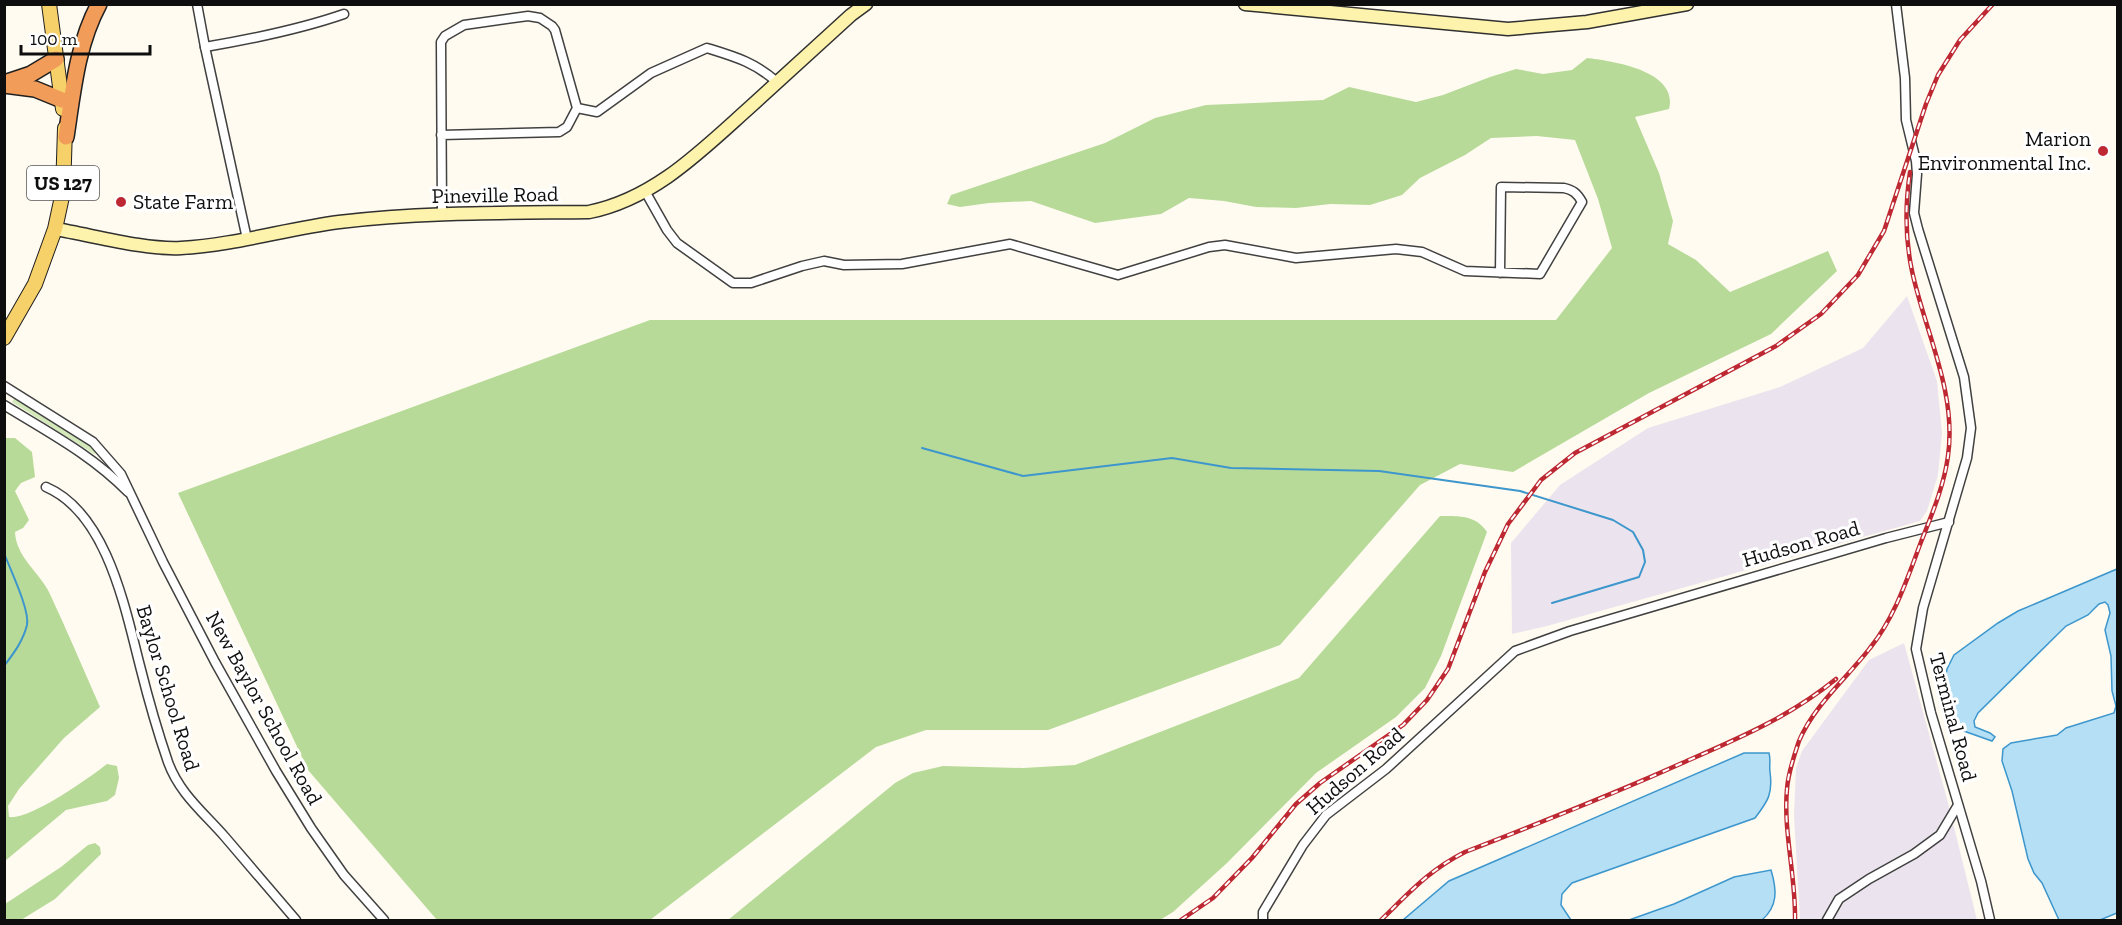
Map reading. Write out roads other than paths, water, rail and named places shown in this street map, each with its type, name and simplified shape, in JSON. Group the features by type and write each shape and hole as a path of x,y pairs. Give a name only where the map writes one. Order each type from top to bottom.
{"highway":[{"path":"66,137 79,54 99,4"},
{"path":"4,84 31,74 56,58"},
{"path":"4,84 35,89 62,99"}],"main road":[{"name":"US 127","path":"4,338 35,284 55,229 63,192 66,137 49,4"},
{"name":"Pineville Road","path":"55,229 149,246 179,249 338,223 442,214 589,212 609,208 645,192 682,168 866,4"},
{"path":"1245,4 1508,29 1587,22 1688,4"}],"street":[{"path":"197,4 247,239"},
{"path":"1896,4 1905,78 1906,120 1917,174 1914,213 1964,377 1969,404 1971,441 1949,522"},
{"path":"205,47 301,28 344,14"},
{"path":"441,135 559,132 567,127 577,108 561,48 552,26 540,18 528,16 464,25 445,36 441,42 441,135 442,214"},
{"path":"577,108 597,112 651,73 707,48 760,67 777,82"},
{"path":"645,192 677,243 733,283 751,283 824,261 844,265 902,264 1010,244 1118,275 1209,247 1225,245 1296,258 1396,249 1422,252 1465,271 1500,273 1540,274 1575,216 1582,202 1579,196 1572,190 1564,188 1501,186 1500,273"},
{"name":"New Baylor School Road","path":"4,386 93,442 122,474 163,562 276,771 311,828 344,875 384,921"},
{"name":"New Baylor School Road","path":"4,405 80,451 109,472 134,498"},
{"name":"Baylor School Road","path":"46,487 62,493 96,534 105,552 123,603 148,698 177,783 296,921"},
{"name":"Terminal Road","path":"1949,522 1923,608 1916,649 1931,712 1981,881 1990,921"},
{"name":"Hudson Road","path":"1263,921 1263,912 1326,815 1386,769 1515,651 1582,628 1886,538 1949,522"},
{"path":"1827,921 1839,899 1914,854 1940,835 1958,805"}],"water":[{"path":"2117,569 2117,913 2100,920 2059,920 2028,859 2012,791 2002,761 2003,749 2011,743 2057,735 2066,728 2114,713 2116,706 2112,691 2111,656 2105,630 2110,613 2108,605 2105,602 2099,604 2088,615 2066,626 1978,713 1974,721 1975,727 1995,737 1992,741 1961,730 1946,700 1944,683 1947,669 1954,655 1998,623 2018,611"},
{"path":"1744,753 1769,753 1770,756 1770,792 1755,818 1572,883 1562,894 1561,905 1571,920 1403,920 1449,881"},
{"path":"1771,870 1775,897 1771,909 1762,920 1629,920 1674,904 1734,877"}],"waterway":[{"path":"922,448 1023,476 1172,458 1231,468 1379,471 1520,491 1613,520 1633,532 1643,550 1645,562 1639,577 1552,603"},
{"path":"4,553 23,600 27,618 21,642 4,666"}],"railway":[{"path":"1181,920 1213,898 1252,858 1296,804 1320,783 1403,725 1427,700 1448,669 1485,572 1508,524 1541,480 1575,453 1776,346 1821,314 1858,275 1884,231 1926,104 1938,75 1960,40 1993,4"},
{"path":"1795,920 1786,805 1789,777 1797,747 1813,716 1887,624 1937,500 1948,456 1950,432 1944,385 1912,271 1908,246 1907,197 1910,172"},
{"path":"1381,920 1430,874 1465,852 1600,799 1742,736 1781,716 1836,679"}],"place":[{"name":"Marion Environmental Inc.","path":"2103,151"},
{"name":"State Farm","path":"121,202"}]}
